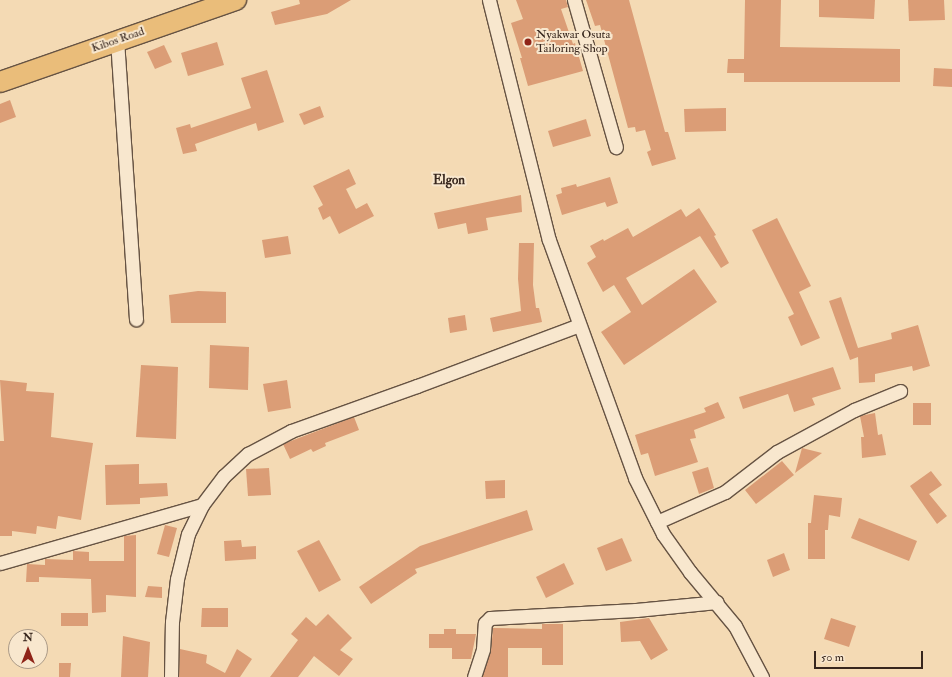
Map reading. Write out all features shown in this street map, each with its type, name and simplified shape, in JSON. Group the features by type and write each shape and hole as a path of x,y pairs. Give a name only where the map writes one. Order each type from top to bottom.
{"main road":[{"name":"Kibos Road","path":"0,82 117,40 236,0"}],"street":[{"path":"489,0 549,240 635,478 657,522 690,572 736,626 762,677"},
{"path":"574,0 616,147"},
{"path":"117,40 136,319"},
{"path":"171,677 172,622 177,579 188,534 202,505 224,476 248,454 291,431 417,386 579,325"},
{"path":"657,522 725,492 778,452 854,410 900,390"},
{"path":"0,564 202,505"},
{"path":"474,677 483,649 485,623 490,618 636,610 717,602"}],"building":[{"path":"299,0 351,0 327,14 275,25 271,12 300,4"},
{"path":"516,0 566,0 568,7 561,9 573,44 575,43 583,71 528,86 520,58 522,58 511,23 523,19"},
{"path":"586,0 629,0 665,132 668,132 676,159 652,166 647,152 651,150 645,130 636,132 635,127 628,128 600,25 595,26"},
{"path":"745,0 781,0 780,47 900,49 900,82 744,82 744,73 727,73 728,59 744,59"},
{"path":"819,0 875,0 874,19 819,17"},
{"path":"908,0 944,0 945,20 909,21"},
{"path":"217,42 224,65 188,76 181,53"},
{"path":"164,45 172,62 155,69 147,52"},
{"path":"934,68 952,69 952,87 933,86"},
{"path":"267,70 284,122 258,131 256,123 195,144 197,151 183,154 176,128 190,124 191,128 251,108 241,78"},
{"path":"10,100 16,117 0,123 0,104"},
{"path":"320,106 324,117 304,125 299,114"},
{"path":"726,108 726,131 685,132 684,109"},
{"path":"586,119 591,136 553,147 548,131"},
{"path":"349,169 356,184 346,189 356,209 367,203 374,216 339,234 330,216 323,220 318,208 323,205 313,186"},
{"path":"610,177 618,203 607,207 605,202 562,215 556,195 562,193 561,188 576,184 577,187"},
{"path":"521,195 522,212 486,218 488,230 468,234 466,223 438,229 434,213"},
{"path":"699,208 716,235 714,236 729,263 721,268 700,236 626,278 642,305 694,269 717,302 624,365 601,332 631,312 614,285 603,292 587,263 596,257 590,246 603,239 604,241 628,228 633,237 681,209 686,217"},
{"path":"777,218 811,286 799,292 820,338 801,346 788,317 794,314 752,230"},
{"path":"288,236 291,254 265,258 262,240"},
{"path":"519,243 534,243 533,285 536,308 539,308 542,322 493,332 490,318 521,311 518,279"},
{"path":"198,291 226,292 226,323 171,323 169,295"},
{"path":"841,297 858,348 892,339 891,333 918,325 930,366 913,371 912,366 875,374 875,382 859,383 858,357 850,360 829,301"},
{"path":"465,315 467,330 450,333 448,318"},
{"path":"210,345 249,347 248,390 209,388"},
{"path":"141,365 178,367 176,439 136,437"},
{"path":"833,367 841,389 812,398 815,405 794,412 788,394 743,409 739,397"},
{"path":"0,380 27,383 26,391 54,393 51,437 93,443 81,520 58,516 56,529 37,526 36,534 12,531 12,536 0,536 0,441 4,441"},
{"path":"287,380 291,408 268,412 263,384"},
{"path":"718,402 725,418 694,430 696,438 690,439 698,462 655,476 648,453 641,455 635,435 706,412 704,408"},
{"path":"913,403 931,403 931,425 913,425"},
{"path":"875,413 878,435 882,434 886,455 862,458 861,437 864,437 860,416"},
{"path":"354,417 359,430 325,443 326,446 313,452 311,449 290,459 283,444"},
{"path":"802,448 822,453 795,473"},
{"path":"782,461 794,475 756,504 745,490"},
{"path":"139,464 139,484 167,483 168,496 140,498 140,504 106,505 105,465"},
{"path":"708,467 714,488 699,494 692,472"},
{"path":"269,468 271,495 248,496 246,469"},
{"path":"931,471 942,485 929,494 947,516 937,524 910,486"},
{"path":"505,480 505,498 486,499 485,481"},
{"path":"814,495 842,498 840,517 829,515 828,530 825,530 825,559 808,559 808,523 811,523"},
{"path":"527,510 533,530 415,569 417,573 371,604 359,587 420,546"},
{"path":"859,518 917,541 909,561 851,538"},
{"path":"165,525 177,528 169,557 157,554"},
{"path":"136,535 136,597 106,595 106,612 92,613 91,579 39,577 39,582 26,582 27,564 45,565 45,559 73,560 73,551 89,552 89,561 124,561 124,536"},
{"path":"622,538 632,561 606,571 597,548"},
{"path":"241,540 242,547 256,546 256,559 225,561 224,541"},
{"path":"319,540 341,580 319,592 297,551"},
{"path":"784,553 790,570 773,577 767,560"},
{"path":"564,563 574,584 546,598 536,577"},
{"path":"148,586 162,587 162,598 145,597"},
{"path":"202,608 228,608 228,627 201,627"},
{"path":"61,613 88,613 88,626 61,626"},
{"path":"328,614 352,638 340,650 353,659 339,676 314,656 298,677 270,677 298,640 291,634 306,617 316,626"},
{"path":"649,618 668,650 651,660 640,641 621,642 620,622"},
{"path":"831,618 856,626 849,647 824,639"},
{"path":"542,624 563,624 563,665 542,665 542,648 508,648 508,677 482,677 491,651 493,628 542,629"},
{"path":"444,629 456,629 456,634 476,634 471,659 452,659 452,648 429,648 429,634 444,634"},
{"path":"123,636 150,642 148,677 121,677"},
{"path":"180,649 207,655 206,663 225,673 237,649 252,659 240,677 179,677"},
{"path":"59,663 71,663 70,677 59,677"}],"place":[{"name":"Nyakwar Osuta Tailoring Shop","path":"528,42"}],"district":[{"name":"Elgon","path":"449,180"}]}
